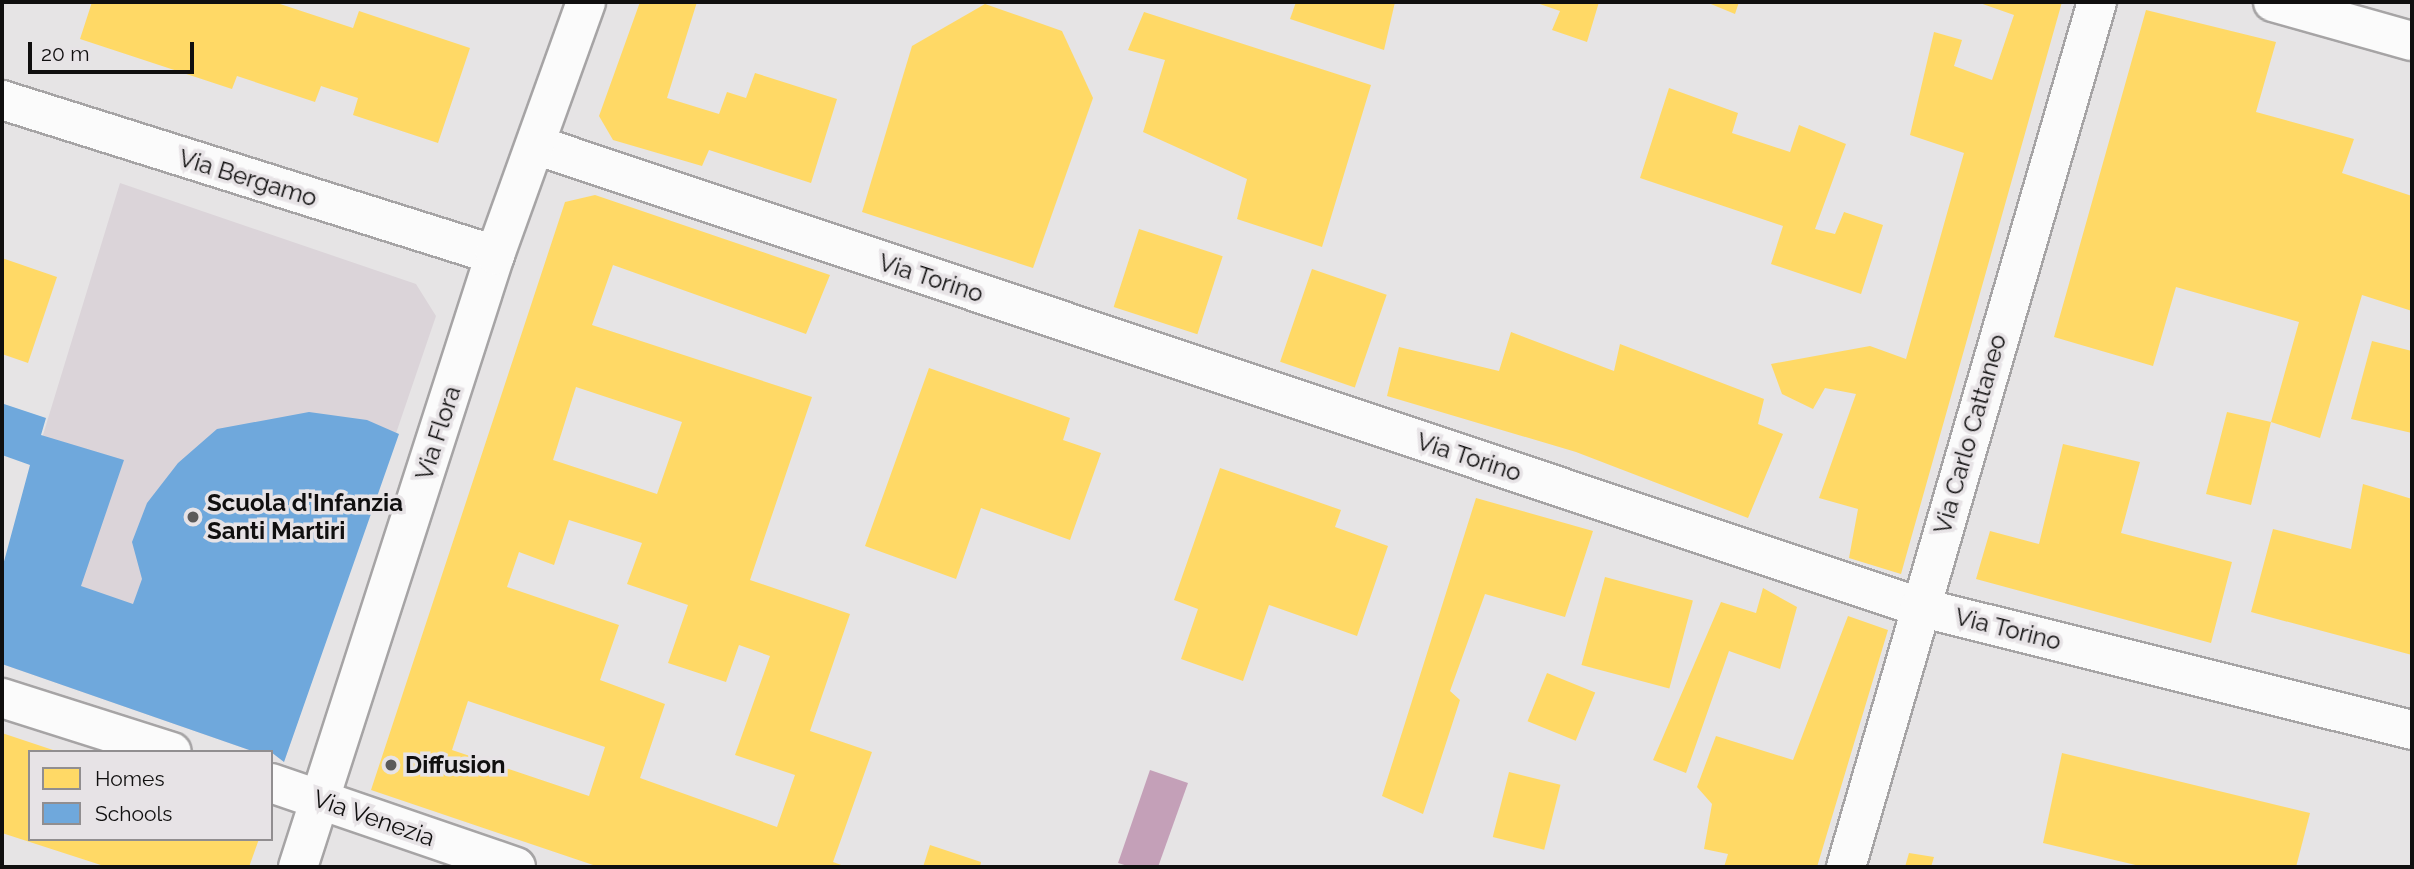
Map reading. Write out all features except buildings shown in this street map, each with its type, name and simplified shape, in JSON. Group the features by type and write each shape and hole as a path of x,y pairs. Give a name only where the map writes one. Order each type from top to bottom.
{"street":[{"name":"Via Flora","path":"298,867 495,255 586,2"},
{"name":"Via Carlo Cattaneo","path":"1846,867 1919,607 2097,2"},
{"path":"2273,2 2412,41"},
{"name":"Via Bergamo","path":"2,100 495,255"},
{"name":"Via Torino","path":"536,145 1919,607 2412,730"},
{"path":"2,698 167,750"},
{"name":"Via Venezia","path":"273,784 516,867"}],"shaded area":[{"name":"Scuola d'Infanzia Santi Martiri","path":"120,183 416,284 436,316 284,762 273,754 273,750 249,750 2,664 2,569"},
{"path":"1150,770 1188,783 1158,867 1131,867 1118,863"}],"place":[{"name":"Scuola d'Infanzia Santi Martiri","path":"193,517"},
{"name":"Diffusion","path":"391,765"}]}
